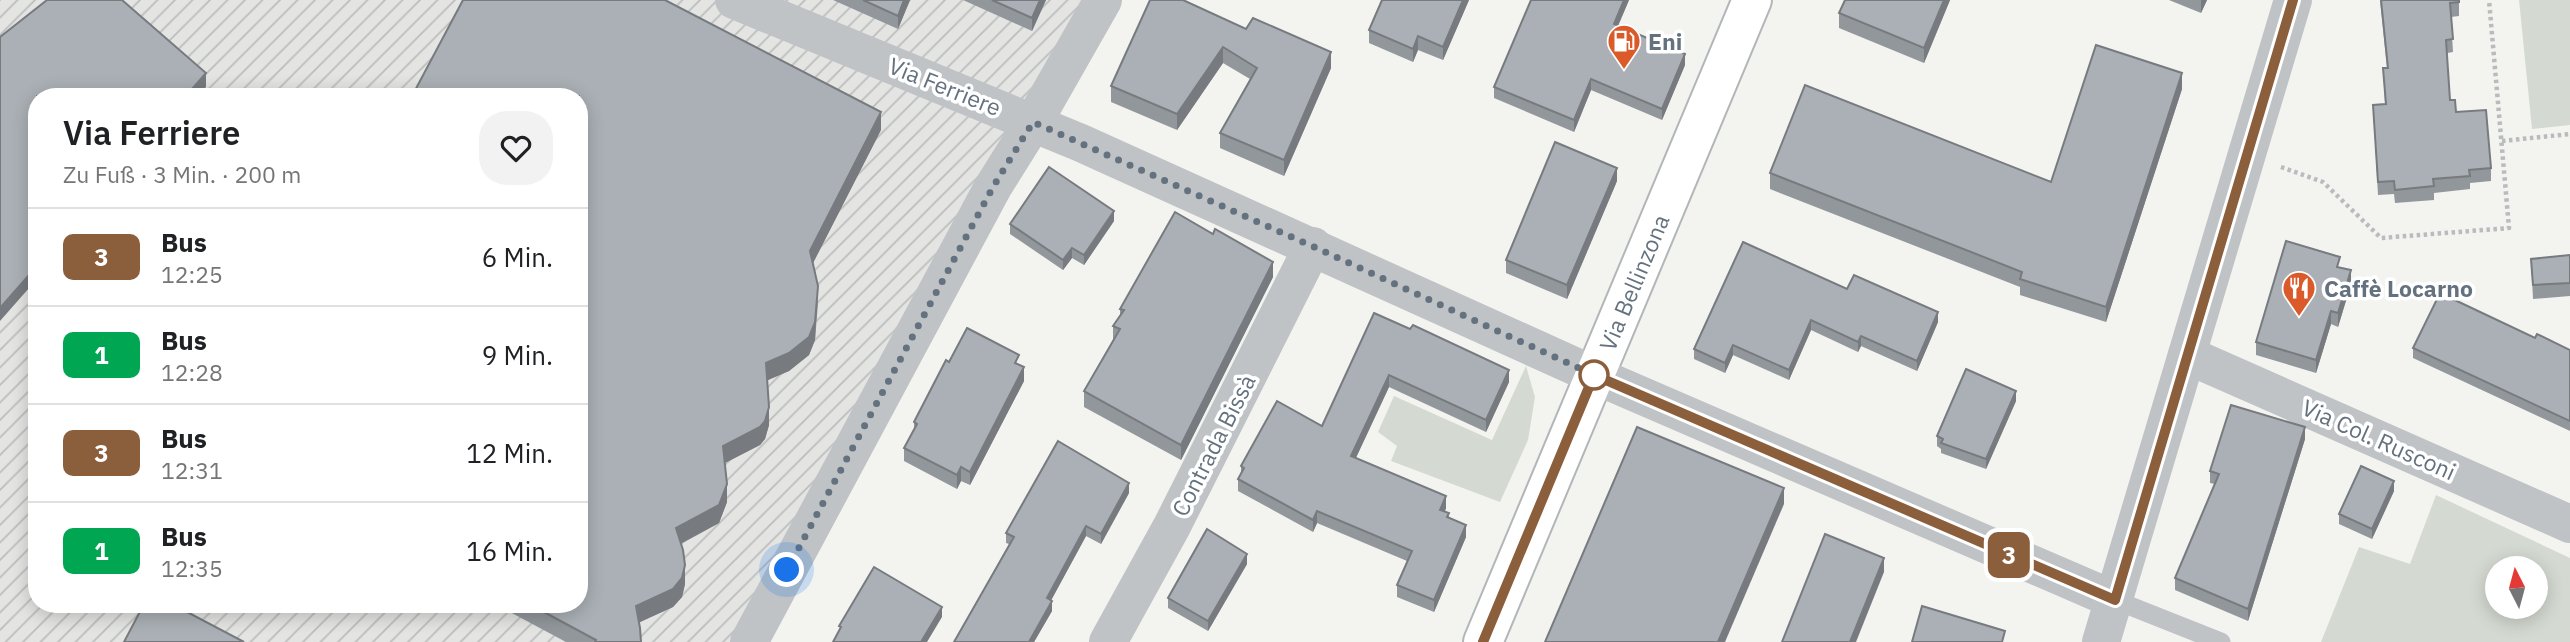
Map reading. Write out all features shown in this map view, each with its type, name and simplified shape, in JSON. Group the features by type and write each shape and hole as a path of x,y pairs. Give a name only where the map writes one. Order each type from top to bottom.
{"main road":[{"name":"Via Bellinzona","path":"1483,642 1752,0"}],"street":[{"name":"Via Ferriere","path":"734,0 1033,122 1594,375 2115,600"},
{"path":"748,642 993,187 1103,0"},
{"path":"2101,642 2293,0"},
{"name":"Contrada Bissà","path":"1108,642 1172,526 1312,246"},
{"name":"Via Col. Rusconi","path":"2187,355 2570,524"}],"lane":[{"path":"2115,600 2221,642"}],"path":[{"path":"2247,156 2323,182 2381,237 2509,228 2489,0"},
{"path":"2501,141 2570,134"}],"shaded area":[{"path":"0,0 1103,0 748,642 0,642"},
{"path":"2519,0 2570,0 2570,125 2532,129"},
{"path":"1526,366 1535,397 1528,440 1500,502 1391,461 1397,446 1378,432 1394,396 1492,440"},
{"path":"2436,495 2570,558 2570,642 2321,642 2359,547 2410,564"}],"building":[{"path":"47,0 122,0 206,73 193,88 28,88 28,276 0,308 0,37"},
{"path":"463,0 665,0 881,112 810,251 818,286 815,322 809,337 789,353 766,363 769,407 765,421 760,427 723,446 727,484 719,505 676,528 685,565 682,578 673,589 636,606 641,642 595,642 596,640 546,613 588,613 588,88 416,88"},
{"path":"863,0 904,0 898,16"},
{"path":"992,0 1040,0 1032,18"},
{"path":"1150,0 1183,0 1246,29 1253,18 1331,52 1284,160 1220,133 1257,68 1223,47 1177,114 1111,86"},
{"path":"1382,0 1463,0 1443,47 1418,36 1413,49 1369,30"},
{"path":"1531,0 1624,0 1614,24 1685,54 1662,109 1591,79 1574,120 1494,87"},
{"path":"1845,0 1944,0 1924,48 1839,13"},
{"path":"2381,0 2459,0 2450,3 2453,39 2446,40 2450,100 2455,100 2456,112 2486,110 2491,168 2469,170 2470,176 2433,179 2434,186 2395,190 2394,181 2378,182 2373,105 2386,104 2383,68 2388,68"},
{"path":"2096,45 2182,73 2106,307 2020,279 2022,272 1770,173 1805,85 2051,182"},
{"path":"1555,142 1617,168 1567,285 1506,260"},
{"path":"1049,167 1114,211 1084,255 1072,248 1063,260 1010,224"},
{"path":"1175,212 1213,234 1215,229 1273,262 1181,445 1084,391 1120,329 1113,326 1124,310 1120,309"},
{"path":"2286,241 2340,257 2337,267 2351,270 2338,313 2331,311 2316,360 2256,342"},
{"path":"1743,242 1847,289 1854,275 1938,312 1917,361 1861,336 1858,342 1811,320 1789,370 1733,345 1725,363 1694,349"},
{"path":"2570,255 2570,283 2533,285 2531,259"},
{"path":"2440,293 2535,338 2537,334 2570,350 2570,421 2413,348"},
{"path":"1374,313 1410,329 1413,325 1509,370 1486,420 1389,375 1351,456 1446,496 1440,510 1449,513 1447,517 1466,525 1434,600 1397,585 1412,551 1317,511 1313,520 1238,479 1244,468 1241,466 1277,401 1322,426"},
{"path":"967,328 1019,355 1015,363 1024,367 970,472 961,467 957,475 904,448 917,424 914,422 946,360 949,362"},
{"path":"1966,369 2016,391 1986,459 1941,443 1943,439 1937,436"},
{"path":"2231,405 2305,427 2248,609 2175,578 2219,474 2210,471"},
{"path":"1637,427 1784,488 1718,642 1545,642"},
{"path":"1058,441 1129,483 1101,534 1086,526 1047,598 1052,601 1029,642 954,642 1014,537 1006,533"},
{"path":"2361,466 2394,481 2372,529 2339,514"},
{"path":"1207,529 1247,554 1208,621 1168,598"},
{"path":"1825,534 1884,558 1850,642 1782,642"},
{"path":"874,567 942,607 921,642 833,642 841,627 839,626"},
{"path":"1922,606 2005,631 2002,642 1912,642"},
{"path":"139,613 189,613 244,642 124,642"}],"bus line":[{"name":"3","path":"1483,642 1594,375 2115,600 2293,0"}],"place":[{"name":"Eni","path":"1624,71"},
{"name":"Caffè Locarno","path":"2299,318"}],"route":[{"path":"787,570 993,187 1033,122 1594,375"}]}
